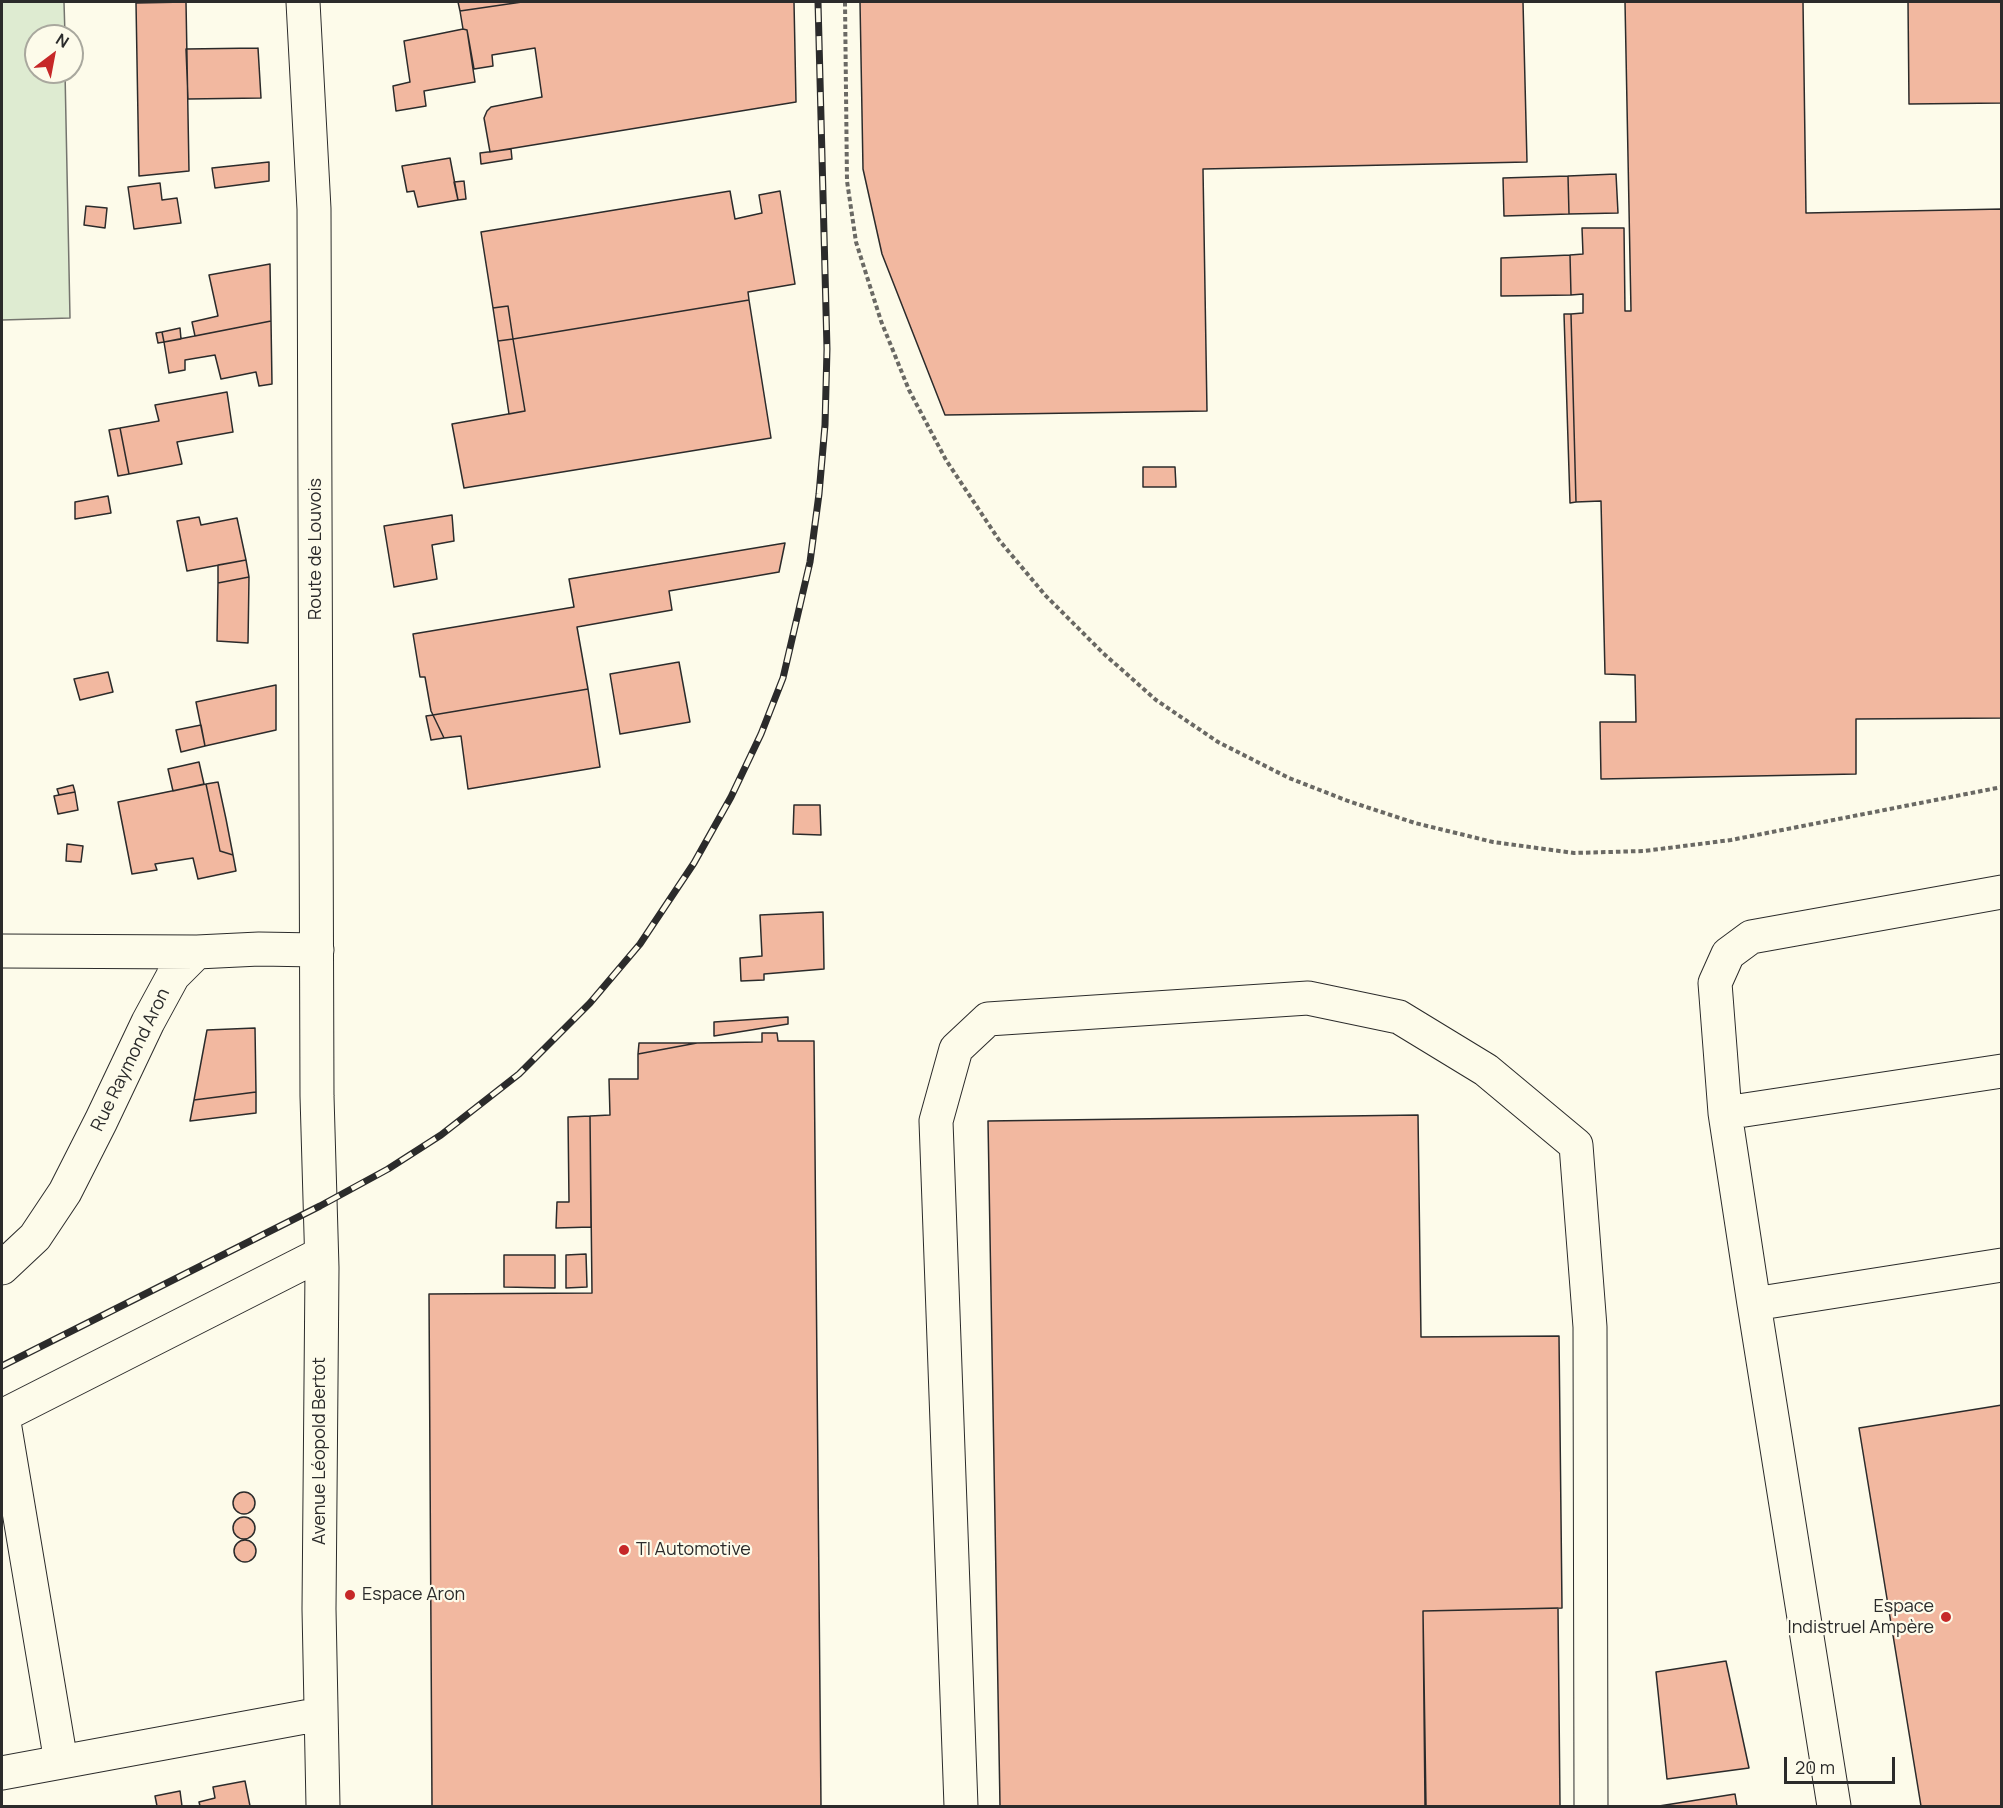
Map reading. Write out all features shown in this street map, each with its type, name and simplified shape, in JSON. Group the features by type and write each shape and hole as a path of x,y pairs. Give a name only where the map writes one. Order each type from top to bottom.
{"street":[{"name":"Route de Louvois","path":"303,2 315,209 317,1096"},
{"path":"1834,1806 1725,1113 1715,983 1728,954 1751,937 2001,892"},
{"path":"2,951 317,950"},
{"name":"Rue Raymond Aron","path":"2,1268 35,1237 64,1192 173,976 197,952"},
{"path":"961,1806 936,1121 956,1049 988,1019 1308,998 1399,1017 1485,1070 1576,1145 1590,1327 1591,1806"},
{"path":"1725,1113 2001,1071"},
{"name":"Avenue Léopold Bertot","path":"317,1096 321,1254 319,1609 323,1806"},
{"path":"61,1762 2,1416 321,1254"},
{"path":"1754,1304 2001,1265"},
{"path":"2,1773 321,1714"}],"path":[{"path":"845,2 847,181 856,242 881,321 909,390 946,460 999,540 1046,595 1103,653 1156,700 1218,742 1289,778 1348,801 1415,823 1493,842 1574,853 1644,852 1731,840 2001,788"}],"green space":[{"path":"2,2 64,2 65,24 24,24 24,84 65,84 70,318 2,320"}],"building":[{"path":"186,2 189,171 139,176 136,3"},
{"path":"458,2 522,2 460,11"},
{"path":"522,2 794,2 796,102 490,152 484,118 487,111 491,107 542,97 535,48 492,55 493,66 474,69 467,30 463,29 460,11"},
{"path":"860,2 1523,2 1527,162 1203,169 1207,411 945,415 882,254 863,169"},
{"path":"1625,2 1803,2 1806,213 2002,209 2002,718 1856,719 1856,774 1601,779 1600,722 1636,722 1635,675 1605,674 1601,501 1576,502 1571,314 1583,313 1583,294 1571,295 1570,255 1583,254 1582,228 1624,228 1625,311 1631,311"},
{"path":"1908,2 2002,2 2002,103 1909,104"},
{"path":"467,30 475,82 424,91 426,106 396,111 393,86 410,82 404,41"},
{"path":"258,48 261,98 188,99 186,49"},
{"path":"511,149 512,159 481,164 480,153"},
{"path":"450,158 458,200 418,207 414,191 407,192 402,166"},
{"path":"269,162 269,181 215,188 212,168"},
{"path":"1616,174 1618,213 1569,214 1568,176"},
{"path":"1568,176 1569,214 1504,216 1503,178"},
{"path":"464,181 466,199 458,200 454,182"},
{"path":"160,183 162,200 177,198 181,223 134,229 128,187"},
{"path":"730,191 735,219 762,213 759,195 780,191 795,284 748,292 749,300 513,339 508,306 493,308 481,232"},
{"path":"86,206 107,208 105,228 84,225"},
{"path":"1570,255 1571,295 1501,296 1501,258"},
{"path":"270,264 271,321 195,336 192,322 218,316 209,275"},
{"path":"749,300 771,438 464,488 452,424 525,411 513,339"},
{"path":"508,306 513,339 498,341 493,308"},
{"path":"1564,314 1571,314 1576,502 1570,503"},
{"path":"271,321 272,384 259,386 256,372 221,379 215,355 185,360 185,370 169,373 164,342"},
{"path":"180,328 181,339 164,342 162,332"},
{"path":"162,332 164,342 158,343 156,333"},
{"path":"513,339 525,411 509,414 498,341"},
{"path":"227,392 233,432 177,442 182,464 129,474 120,428 159,421 155,405"},
{"path":"120,428 129,474 118,476 109,430"},
{"path":"1143,467 1175,467 1176,487 1143,487"},
{"path":"108,496 111,513 75,519 75,502"},
{"path":"452,515 454,541 432,545 437,579 394,587 384,526"},
{"path":"199,517 201,525 237,518 246,560 187,571 177,521"},
{"path":"785,543 779,572 669,591 672,610 577,627 588,689 433,715 431,711 425,677 420,677 413,634 574,607 569,579"},
{"path":"246,560 249,577 218,583 218,565"},
{"path":"249,577 248,643 217,641 218,583"},
{"path":"679,662 690,722 620,734 610,674"},
{"path":"108,672 113,692 80,700 74,679"},
{"path":"276,685 276,730 205,746 196,702"},
{"path":"588,689 600,767 468,789 461,736 444,738 433,715"},
{"path":"433,715 444,738 431,740 426,716"},
{"path":"201,725 205,746 181,752 176,730"},
{"path":"199,762 204,784 173,791 168,769"},
{"path":"218,782 233,855 220,851 206,784"},
{"path":"206,784 220,851 233,855 236,871 198,879 193,858 155,864 157,870 132,874 118,802"},
{"path":"73,785 75,792 59,795 57,789"},
{"path":"75,792 78,810 58,814 54,796"},
{"path":"794,805 820,805 821,835 793,834"},
{"path":"67,844 83,846 81,862 66,861"},
{"path":"823,912 824,969 764,974 764,980 741,981 740,958 762,956 760,915"},
{"path":"788,1017 788,1024 714,1036 714,1022"},
{"path":"255,1028 256,1092 194,1100 207,1030"},
{"name":"TI Automotive","path":"762,1033 777,1033 778,1041 814,1041 821,1806 432,1806 429,1294 592,1293 590,1116 610,1115 609,1079 638,1079 638,1054 697,1043 762,1042"},
{"path":"639,1043 697,1043 638,1054"},
{"path":"256,1092 256,1113 190,1121 194,1100"},
{"path":"1418,1115 1421,1337 1559,1336 1562,1608 1423,1611 1425,1806 1000,1806 988,1121"},
{"path":"590,1116 591,1227 556,1228 557,1202 569,1202 568,1117"},
{"path":"586,1254 587,1287 566,1288 566,1255"},
{"path":"504,1255 555,1255 555,1288 504,1287"},
{"name":"Espace Indistruel Ampère","path":"2002,1405 2002,1806 1921,1806 1859,1428"},
{"path":"244,1492 252,1495 255,1503 252,1511 244,1514 236,1511 233,1503 236,1495"},
{"path":"244,1517 252,1520 255,1528 252,1536 244,1539 236,1536 233,1528 236,1520"},
{"path":"245,1540 253,1543 256,1551 253,1559 245,1562 237,1559 234,1551 237,1543"},
{"path":"1558,1608 1560,1806 1426,1806 1423,1611"},
{"path":"1726,1661 1749,1768 1667,1779 1656,1672"},
{"path":"245,1781 250,1806 200,1806 199,1802 215,1798 213,1787"},
{"path":"180,1791 182,1806 157,1806 155,1796"},
{"path":"1735,1794 1737,1806 1659,1806"}],"railway":[{"path":"2,1366 320,1206 388,1169 441,1135 519,1074 590,1003 640,944 694,863 731,797 761,734 783,678 810,562 825,425 827,349 818,2"}],"place":[{"name":"TI Automotive","path":"624,1550"},
{"name":"Espace Aron","path":"350,1595"},
{"name":"Espace Indistruel Ampère","path":"1946,1617"}]}
